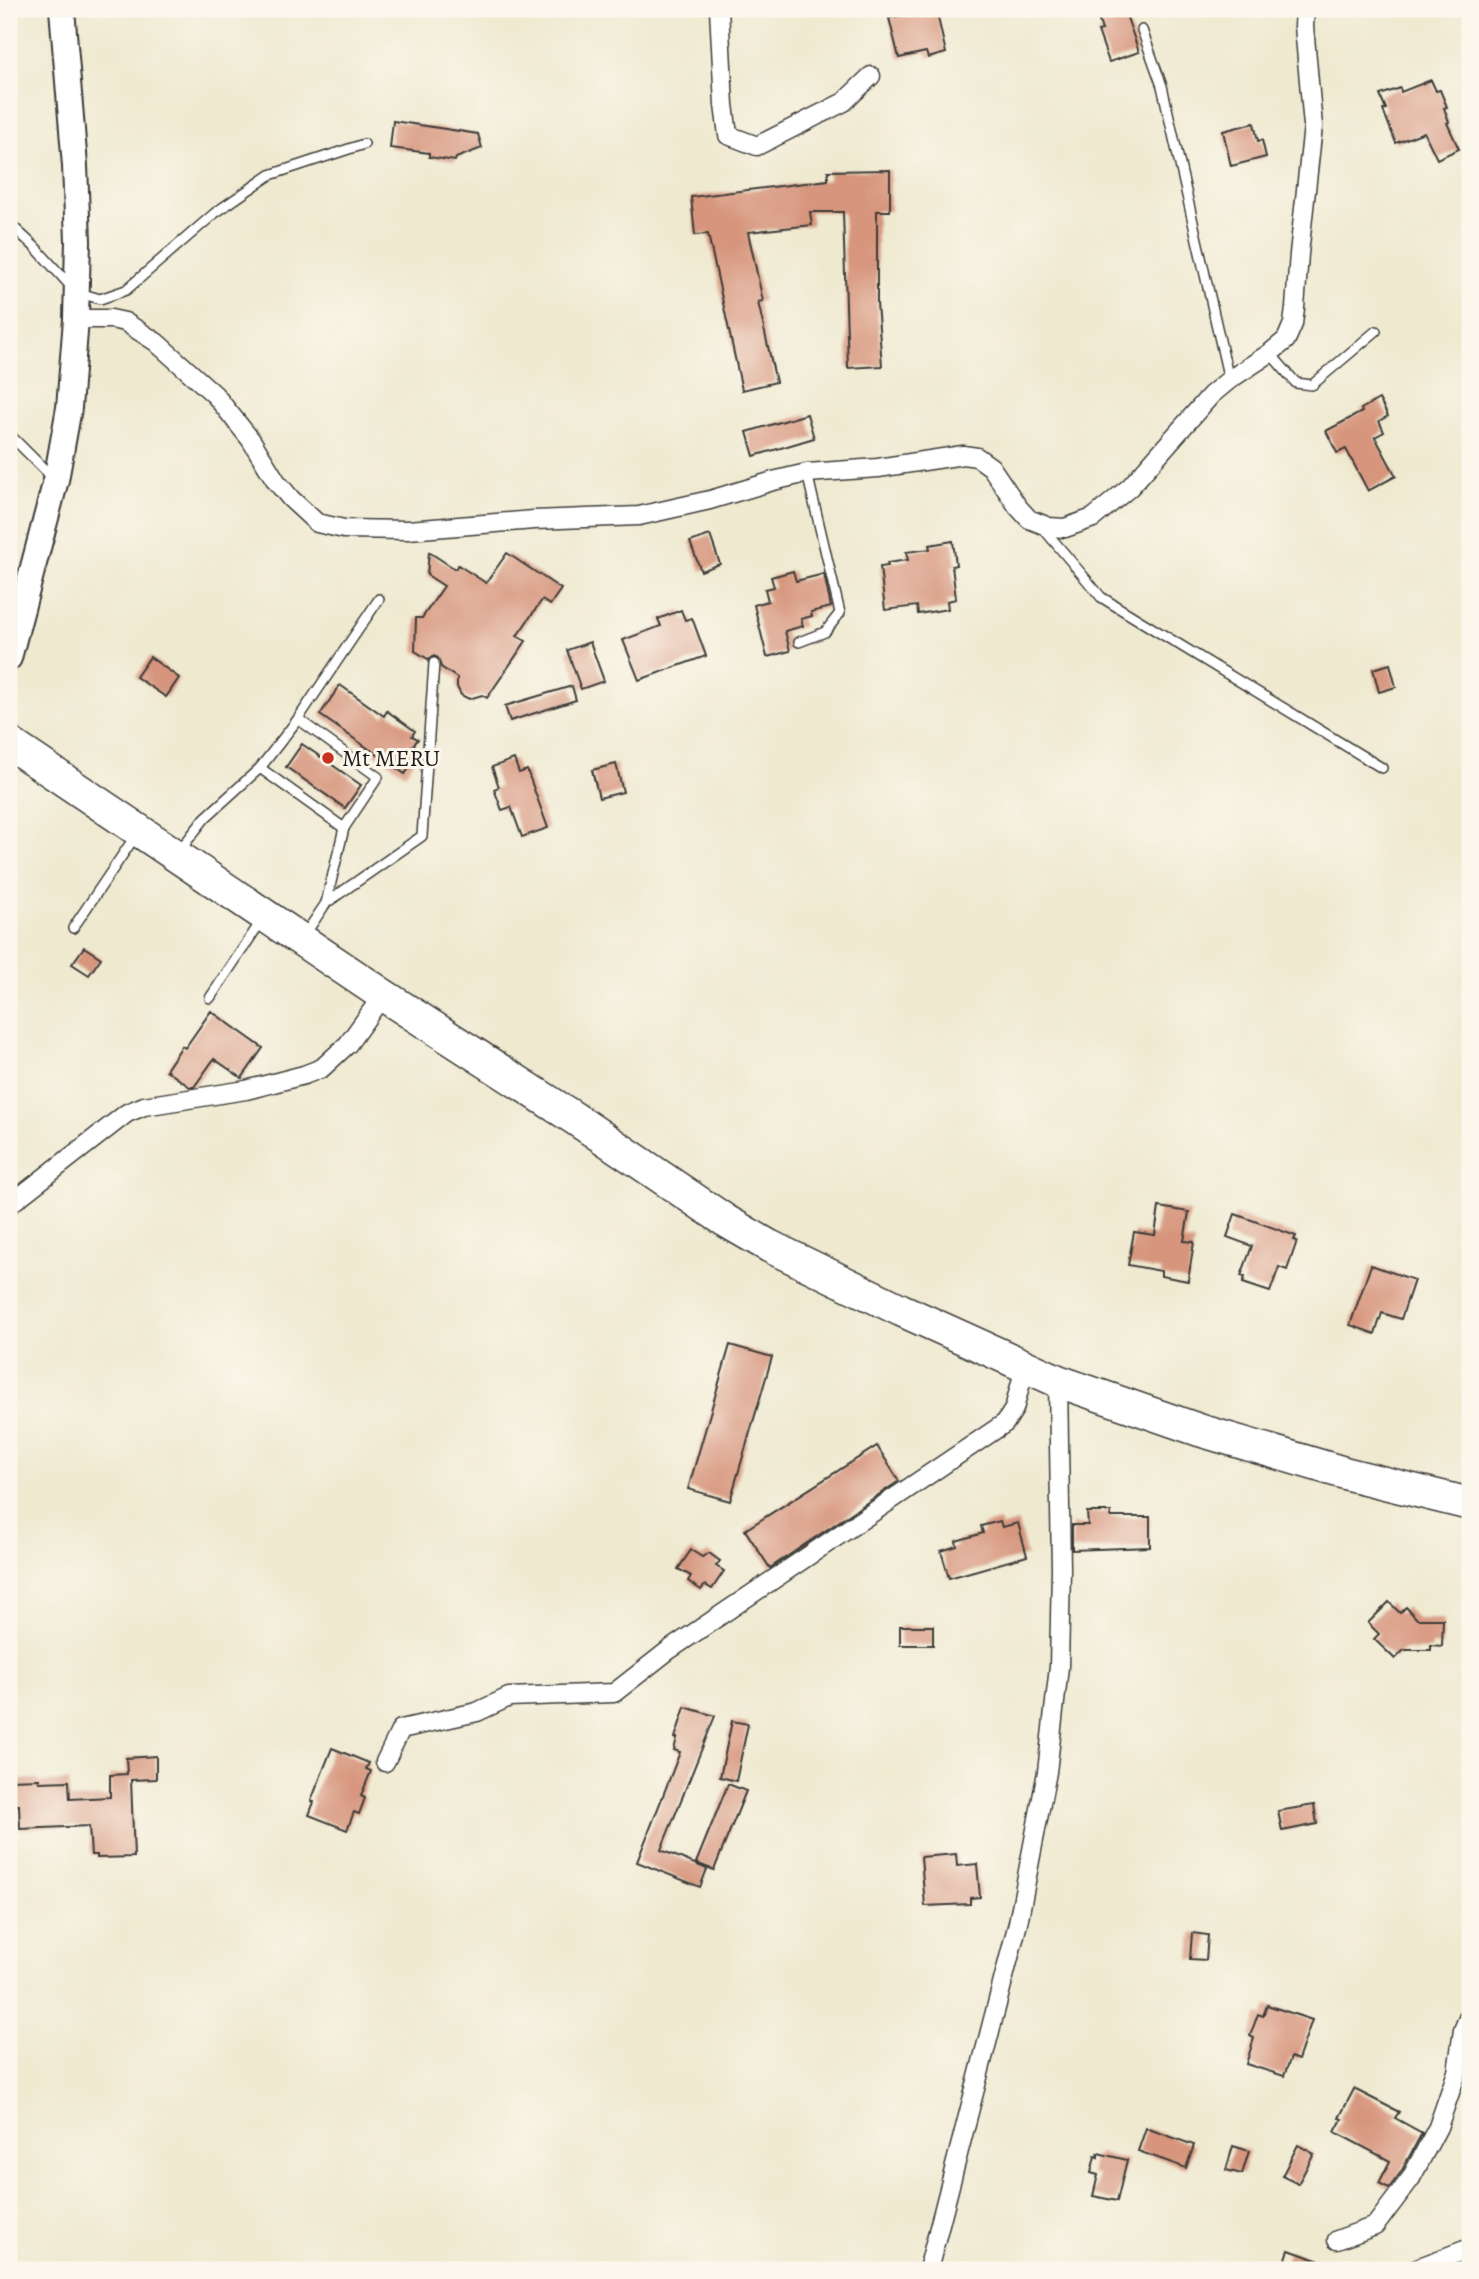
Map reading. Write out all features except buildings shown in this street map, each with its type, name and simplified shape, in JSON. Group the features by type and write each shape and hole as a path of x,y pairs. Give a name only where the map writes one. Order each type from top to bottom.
{"highway":[{"path":"9,743 383,995 575,1118 726,1221 769,1246 1058,1381 1199,1430 1349,1474 1470,1504"}],"street":[{"path":"9,658 56,480 69,408 76,319 78,242 75,166 62,9"},
{"path":"719,9 728,135 757,146 844,102 871,76"},
{"path":"76,319 111,319 125,322 156,342 215,395 251,440 276,481 291,499 317,523 344,529 408,530 534,520 639,516 710,500 807,473 878,468 963,456 978,457 991,467 1018,508 1030,519 1049,527 1065,528 1093,518 1129,487 1192,414 1229,380 1286,340 1296,308 1313,126 1304,26 1305,9"},
{"path":"9,1205 127,1113 144,1106 246,1090 322,1068 348,1044 383,995"},
{"path":"385,1762 401,1729 477,1712 509,1696 614,1693 670,1650 1004,1423 1014,1409 1026,1367"},
{"path":"928,2270 1018,1923 1047,1772 1059,1667 1058,1381"},
{"path":"1337,2240 1376,2226 1411,2178 1438,2127 1457,2072 1463,2030 1470,2014"},
{"path":"1412,2270 1470,2248"}],"lane":[{"path":"1142,30 1162,86 1229,380"},
{"path":"9,223 76,292 100,299 126,290 215,213 270,175 364,144"},
{"path":"1270,353 1296,383 1312,385 1376,331"},
{"path":"9,434 56,480"},
{"path":"799,642 825,632 839,612 807,473"},
{"path":"1038,523 1101,597 1382,768"},
{"path":"177,854 205,818 260,768 298,719 379,599"},
{"path":"326,902 422,836 434,663"},
{"path":"298,719 378,777 344,828 326,902 301,940"},
{"path":"260,768 344,828"},
{"path":"73,928 139,830"},
{"path":"210,998 265,915"}],"place":[{"name":"Mt MERU","path":"328,758"}]}
